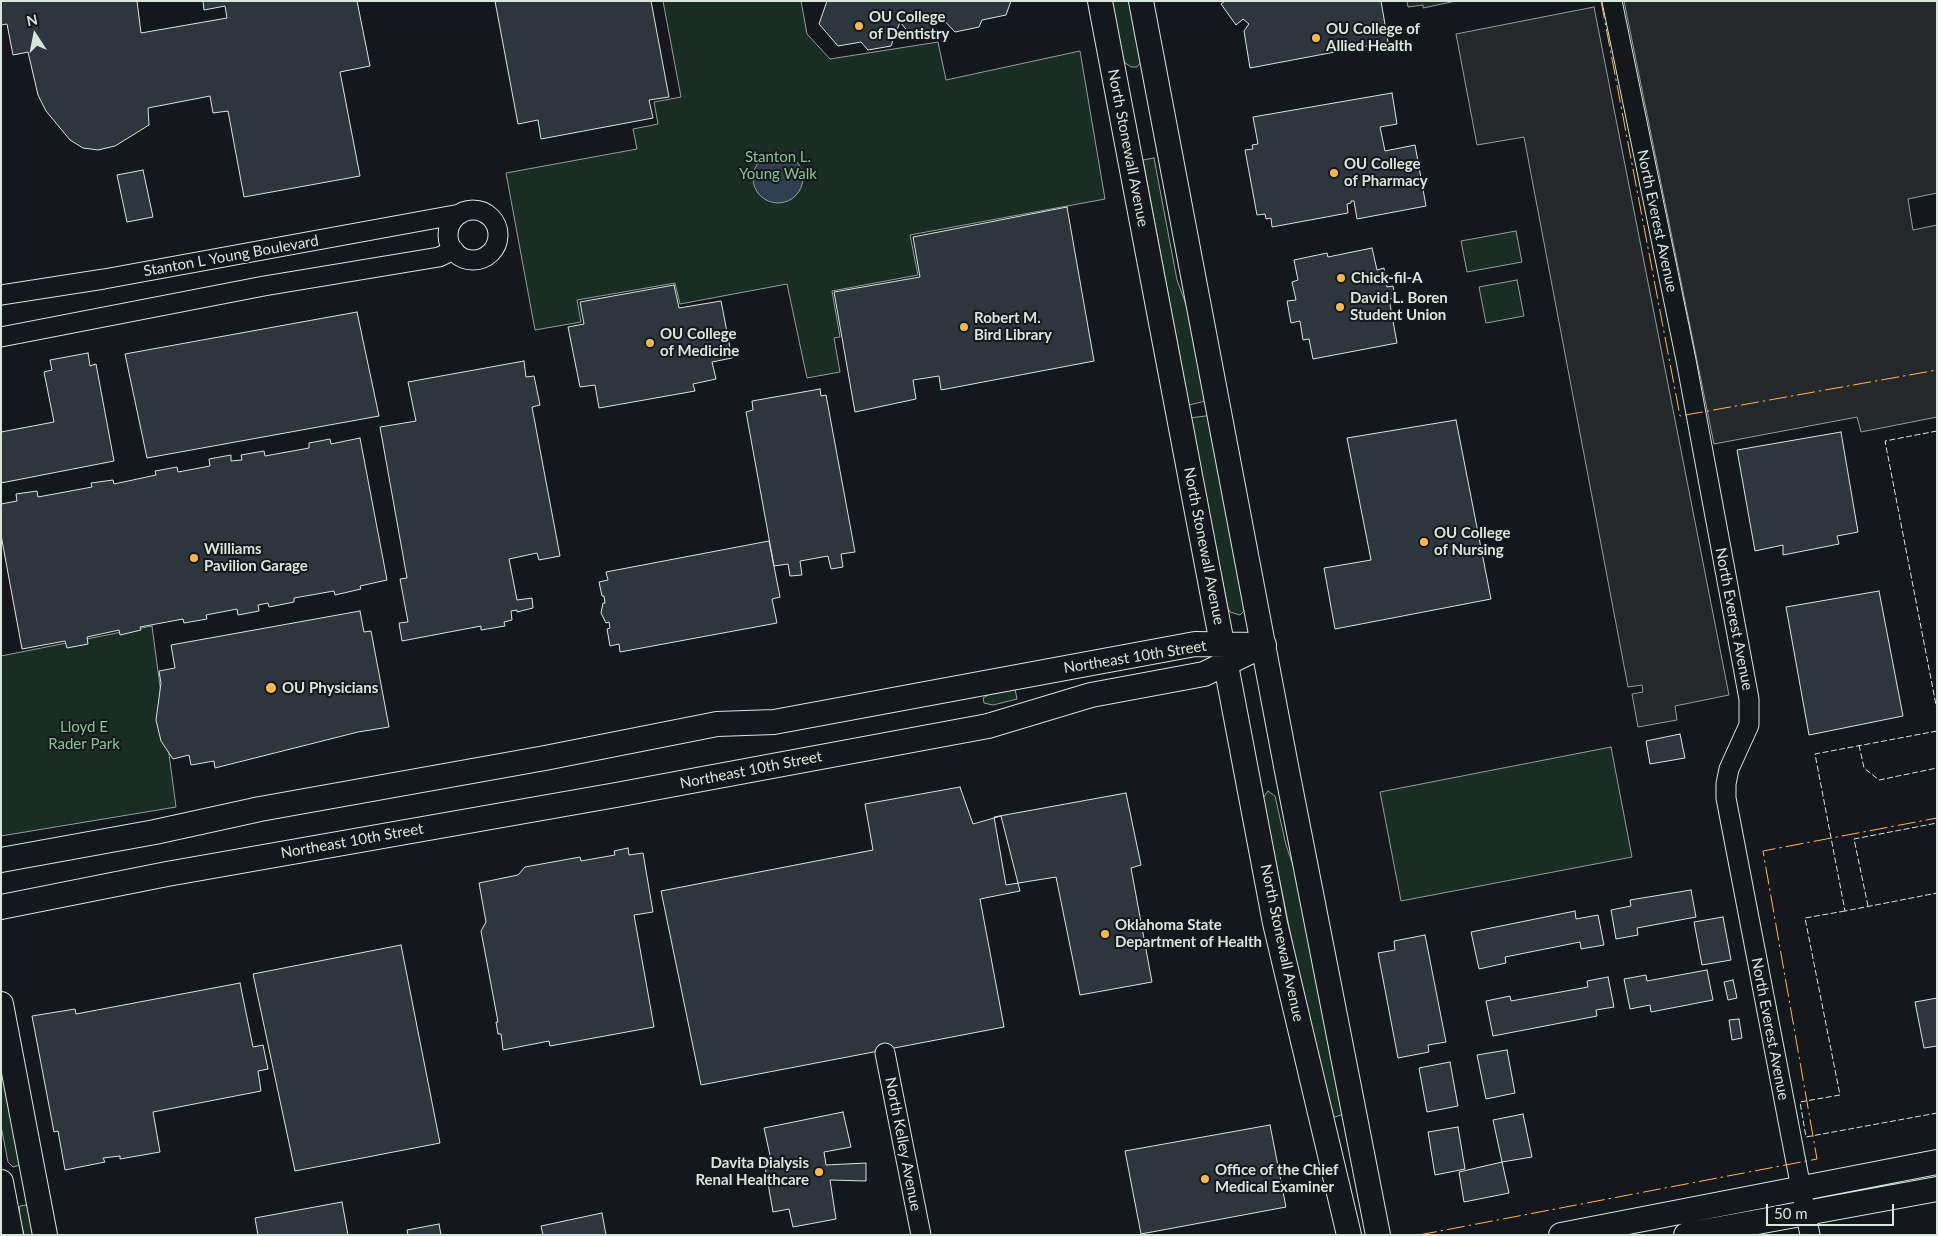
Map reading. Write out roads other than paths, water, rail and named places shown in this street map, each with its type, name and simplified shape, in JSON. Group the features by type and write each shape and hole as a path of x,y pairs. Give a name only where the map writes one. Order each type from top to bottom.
{"main road":[{"name":"North Stonewall Avenue","path":"1100,1 1275,924 1349,1235"},
{"path":"1142,1 1378,1235"},
{"name":"Northeast 10th Street","path":"1,860 155,832 260,809 545,758 717,724 774,722 1195,644 1224,653 1264,644"},
{"name":"Northeast 10th Street","path":"1,907 167,874 625,793 988,726 1091,695 1204,674 1224,653"},
{"path":"1,1004 45,1235"},
{"path":"1561,1235 1937,1162"},
{"path":"1,1182 12,1235"},
{"path":"1686,1235 1808,1224 1937,1188"}],"street":[{"name":"North Everest Avenue","path":"1612,1 1686,360 1750,699 1749,725 1729,769 1726,798 1808,1224"},
{"path":"472,210 484,212 496,223 498,238 490,253 477,259 464,258 454,250 448,234 452,222 460,214 472,210"},
{"name":"Stanton L Young Boulevard","path":"1,295 104,279 460,214"},
{"path":"1,337 264,286 439,257 454,250"},
{"name":"North Kelley Avenue","path":"886,1053 921,1235"}],"water":[{"path":"773,153 783,153 796,160 803,173 803,183 796,196 783,203 773,203 764,199 757,192 753,183 753,173 757,164 764,157"}],"place":[{"name":"OU College of Dentistry","path":"859,26"},
{"name":"OU College of Allied Health","path":"1316,38"},
{"name":"OU College of Pharmacy","path":"1334,173"},
{"name":"Chick-fil-A","path":"1341,278"},
{"name":"David L. Boren Student Union","path":"1340,307"},
{"name":"Robert M. Bird Library","path":"964,327"},
{"name":"OU College of Medicine","path":"650,343"},
{"name":"OU College of Nursing","path":"1424,542"},
{"name":"Williams Pavilion Garage","path":"194,558"},
{"name":"OU Physicians","path":"271,688"},
{"name":"Oklahoma State Department of Health","path":"1105,934"},
{"name":"Davita Dialysis Renal Healthcare","path":"819,1172"},
{"name":"Office of the Chief Medical Examiner","path":"1205,1179"}],"park label":[{"name":"Stanton L. Young Walk","path":"778,166"},
{"name":"Lloyd E Rader Park","path":"84,736"}]}
